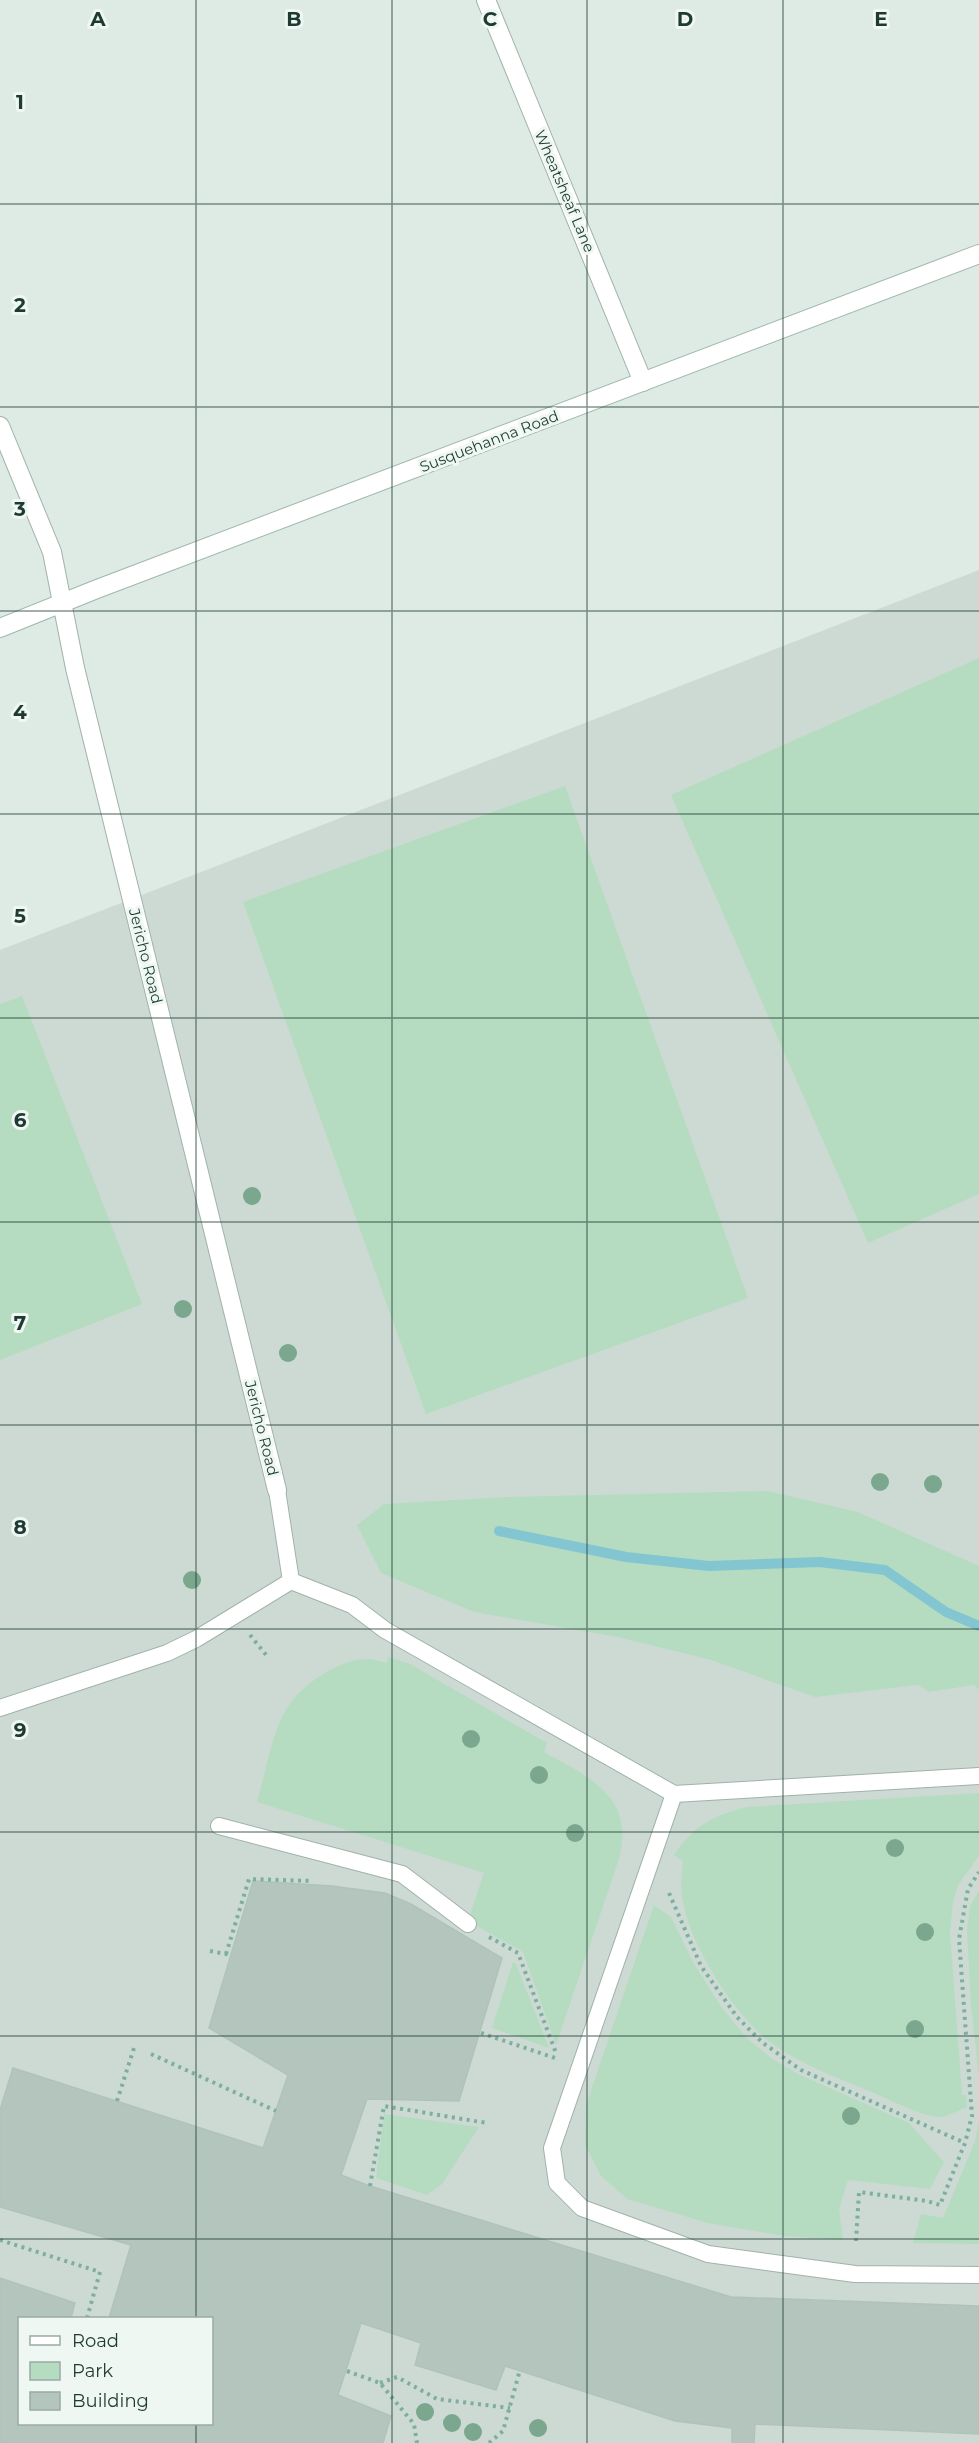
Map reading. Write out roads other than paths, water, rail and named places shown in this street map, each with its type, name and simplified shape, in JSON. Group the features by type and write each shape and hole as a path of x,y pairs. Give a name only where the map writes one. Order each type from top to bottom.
{"street":[{"name":"Wheatsheaf Lane","path":"486,0 643,382"},
{"name":"Susquehanna Road","path":"0,628 63,602 979,254"},
{"name":"Jericho Road","path":"0,426 52,552 75,668 277,1491"}],"lane":[{"path":"277,1491 291,1581"},
{"path":"0,1708 167,1653 196,1639 291,1581"},
{"path":"291,1581 352,1605 385,1630 674,1794 979,1776"},
{"path":"674,1794 552,2148 557,2183 582,2208 708,2254 855,2274 979,2275"},
{"path":"219,1826 402,1874 468,1924"}],"waterway":[{"path":"499,1531 626,1557 709,1566 820,1562 885,1570 946,1612 979,1626"}]}
